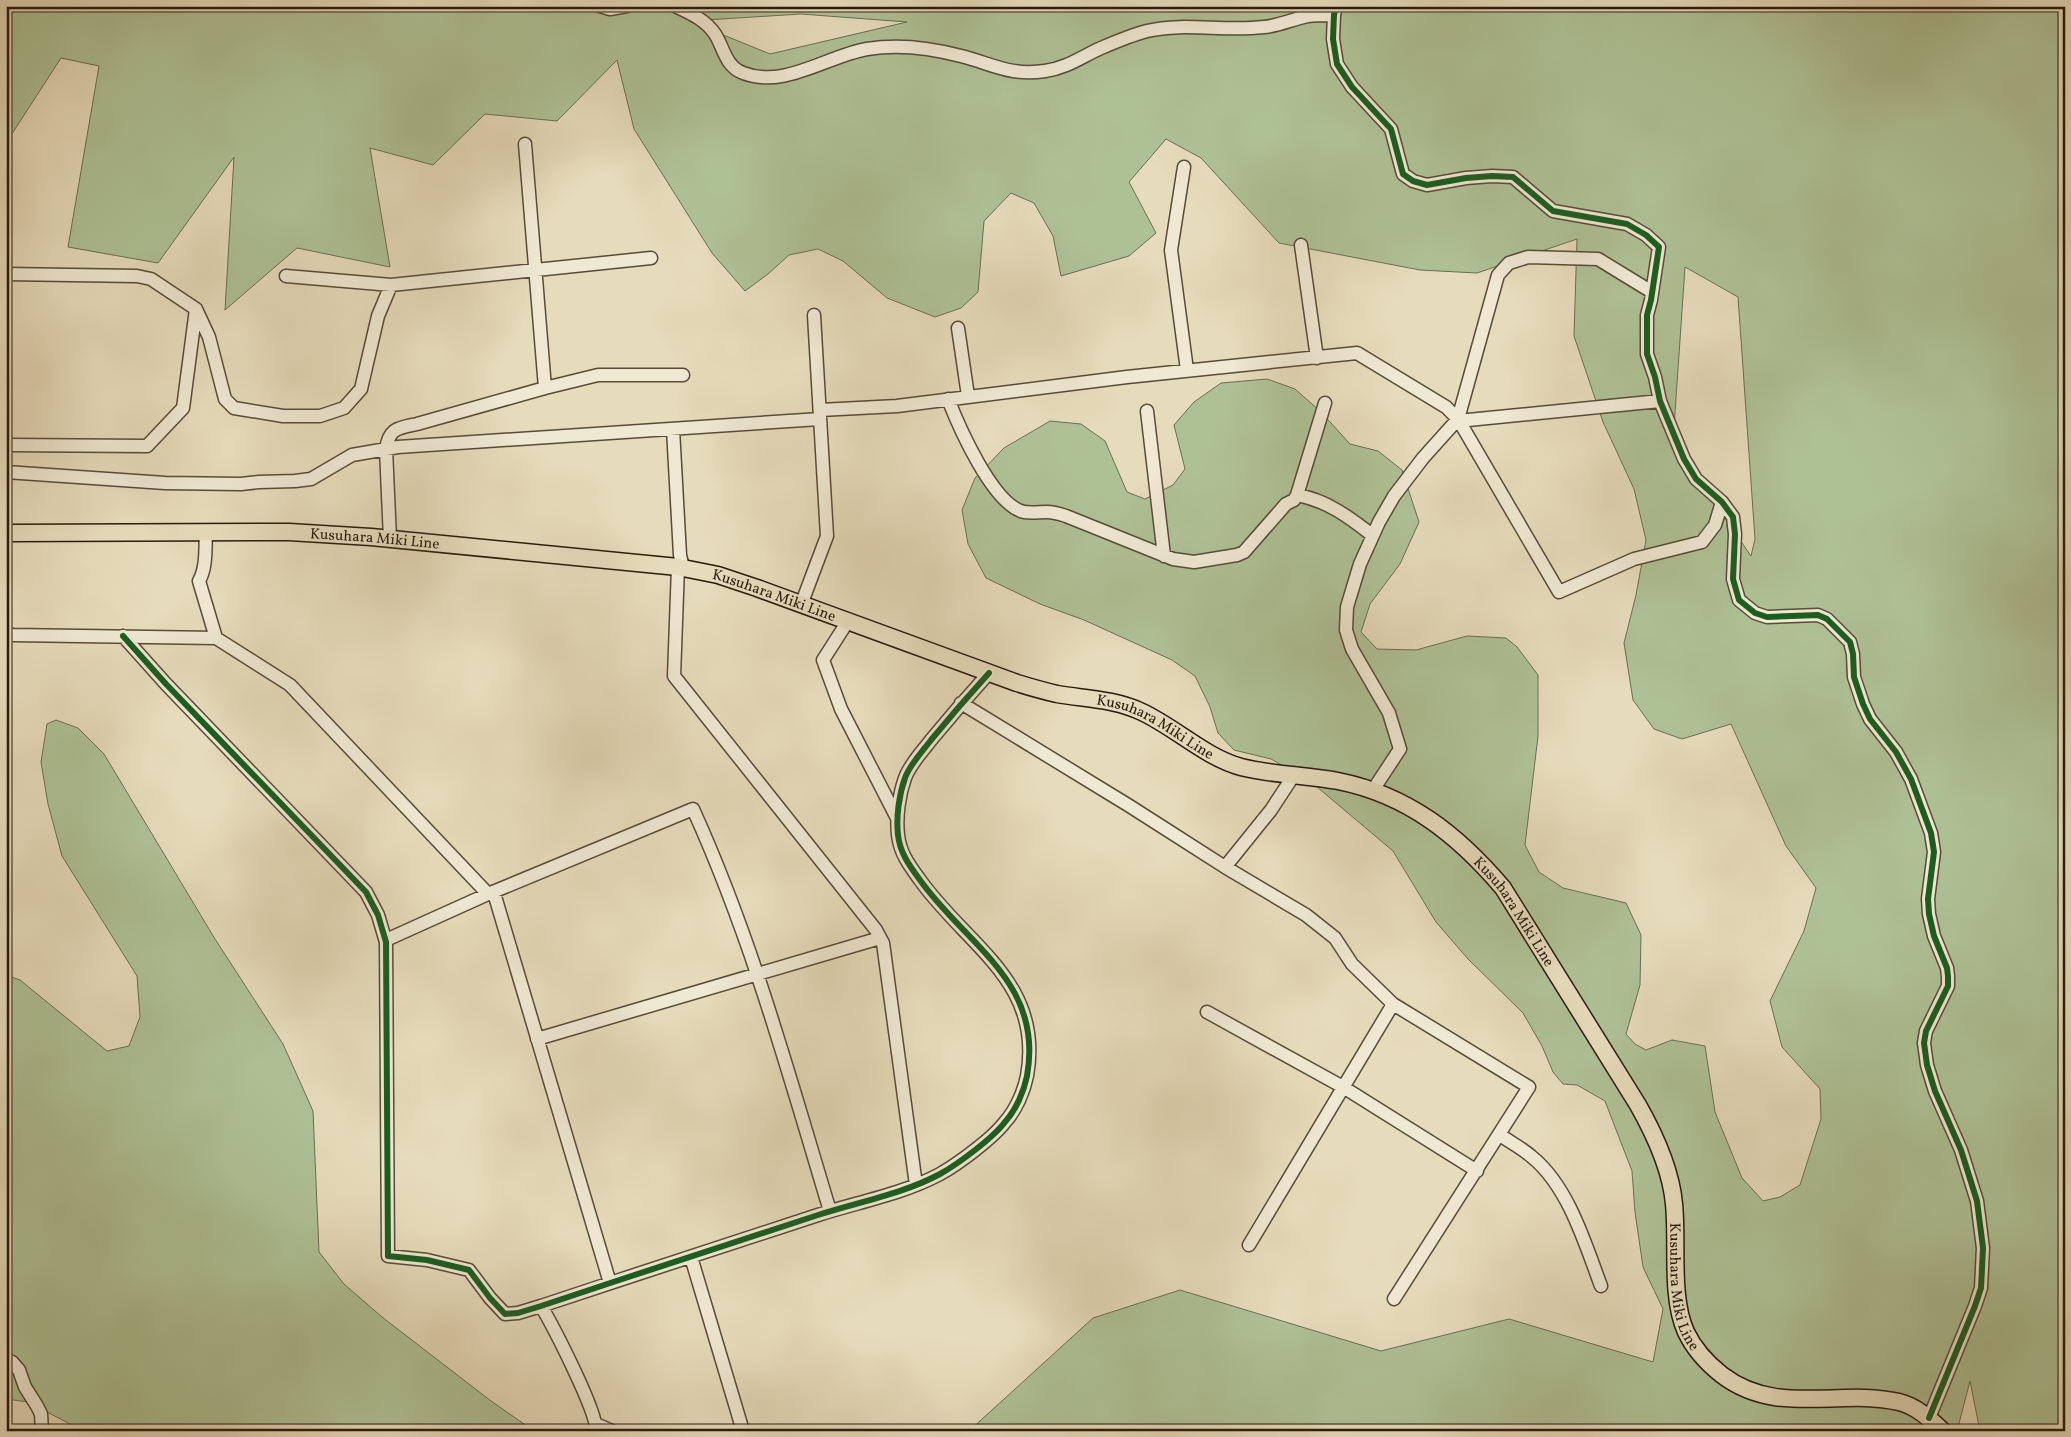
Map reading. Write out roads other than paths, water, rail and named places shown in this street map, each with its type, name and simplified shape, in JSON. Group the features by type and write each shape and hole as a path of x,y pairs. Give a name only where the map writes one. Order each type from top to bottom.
{"main road":[{"name":"Kusuhara Miki Line","path":"6,533 290,532 390,539 680,568 718,575 1017,683 1056,693 1125,705 1160,722 1220,758 1241,766 1338,781 1373,790 1415,810 1438,824 1460,841 1482,862 1503,888 1638,1105 1654,1135 1666,1168 1674,1203 1678,1309 1686,1332 1711,1366 1727,1379 1750,1391 1779,1399 1878,1398 1900,1402 1929,1418 1943,1431"}],"street":[{"path":"600,6 610,9 627,6"},
{"path":"676,6 705,22 715,34 725,58 742,72 758,76 784,76 866,49 890,47 931,49 1016,72 1045,71 1073,64 1100,48 1145,32 1172,26 1232,29 1264,28 1335,10 1333,39 1337,64 1352,87 1391,129 1403,174 1427,185 1466,178 1513,177 1554,211 1627,224 1646,234 1659,247 1647,315 1647,354 1655,377 1660,401 1684,458 1696,479 1722,502 1733,516 1735,534 1733,579 1739,600 1755,613 1767,617 1818,616 1827,619 1850,642 1853,654 1854,677 1863,704 1870,719 1896,752 1911,779 1931,833 1934,852 1928,900 1929,914 1934,936 1948,968 1948,986 1926,1031 1924,1044 1935,1091 1961,1150 1977,1201 1983,1248 1981,1288 1976,1306 1929,1418"},
{"path":"525,144 545,388"},
{"path":"1184,167 1170,250 1187,370"},
{"path":"1301,245 1317,358"},
{"path":"1373,790 1383,778 1400,749 1388,713 1352,649 1346,630 1347,606 1360,564 1372,535 1394,496 1423,458 1458,419 1498,275 1509,263 1528,257 1598,259 1652,292"},
{"path":"286,276 391,285 651,258"},
{"path":"6,274 137,276 151,279 196,309 209,337 225,399 234,408 283,416 320,416 344,408 360,389 378,316 391,285"},
{"path":"6,444 147,446 183,408 196,309"},
{"path":"801,605 828,536 814,315"},
{"path":"958,328 968,396"},
{"path":"6,472 165,483 240,484 311,480 352,455 386,449 673,429 820,415 1187,370 1357,353 1446,407 1458,419 1559,592 1634,559 1702,542 1715,525 1722,502"},
{"path":"390,539 386,449 388,437 397,428 598,375 683,375"},
{"path":"948,399 957,422 985,475 995,490 1015,508 1024,512 1050,512 1066,516 1164,556 1194,562 1237,555 1244,552 1286,504 1294,500 1325,403"},
{"path":"1458,419 1468,420 1660,401"},
{"path":"1147,411 1164,556"},
{"path":"673,429 680,555 674,676 876,930 883,943 916,1185"},
{"path":"1297,495 1314,498 1348,516 1372,535"},
{"path":"206,532 205,558 202,576 199,581 216,638"},
{"path":"848,621 823,660 842,709 898,820"},
{"path":"6,632 12,635 216,638 290,685 491,893 610,1283"},
{"path":"123,636 173,692 366,892 378,915 386,940 388,1256 428,1260 469,1270 505,1314 518,1313 541,1306 830,1211 916,1185 942,1173 1006,1122 1026,1084 1031,1056 1026,1016 1015,993 997,966 930,894 904,858 897,832 899,802 905,778 912,764 960,703 989,673"},
{"path":"960,703 1319,924 1334,938 1352,964 1393,1004 1528,1087 1500,1135 1394,1299"},
{"path":"1225,867 1271,810 1294,775"},
{"path":"386,940 491,893 693,809 711,850 758,973 830,1211"},
{"path":"537,1039 880,938"},
{"path":"1249,1245 1393,1004"},
{"path":"1207,1012 1343,1087 1477,1171"},
{"path":"1500,1135 1533,1157 1551,1177 1573,1214 1601,1286"},
{"path":"691,1257 743,1431"},
{"path":"541,1306 590,1406 596,1427 612,1431"},
{"path":"6,1360 12,1362 19,1370 25,1387 37,1406 42,1431"}]}
